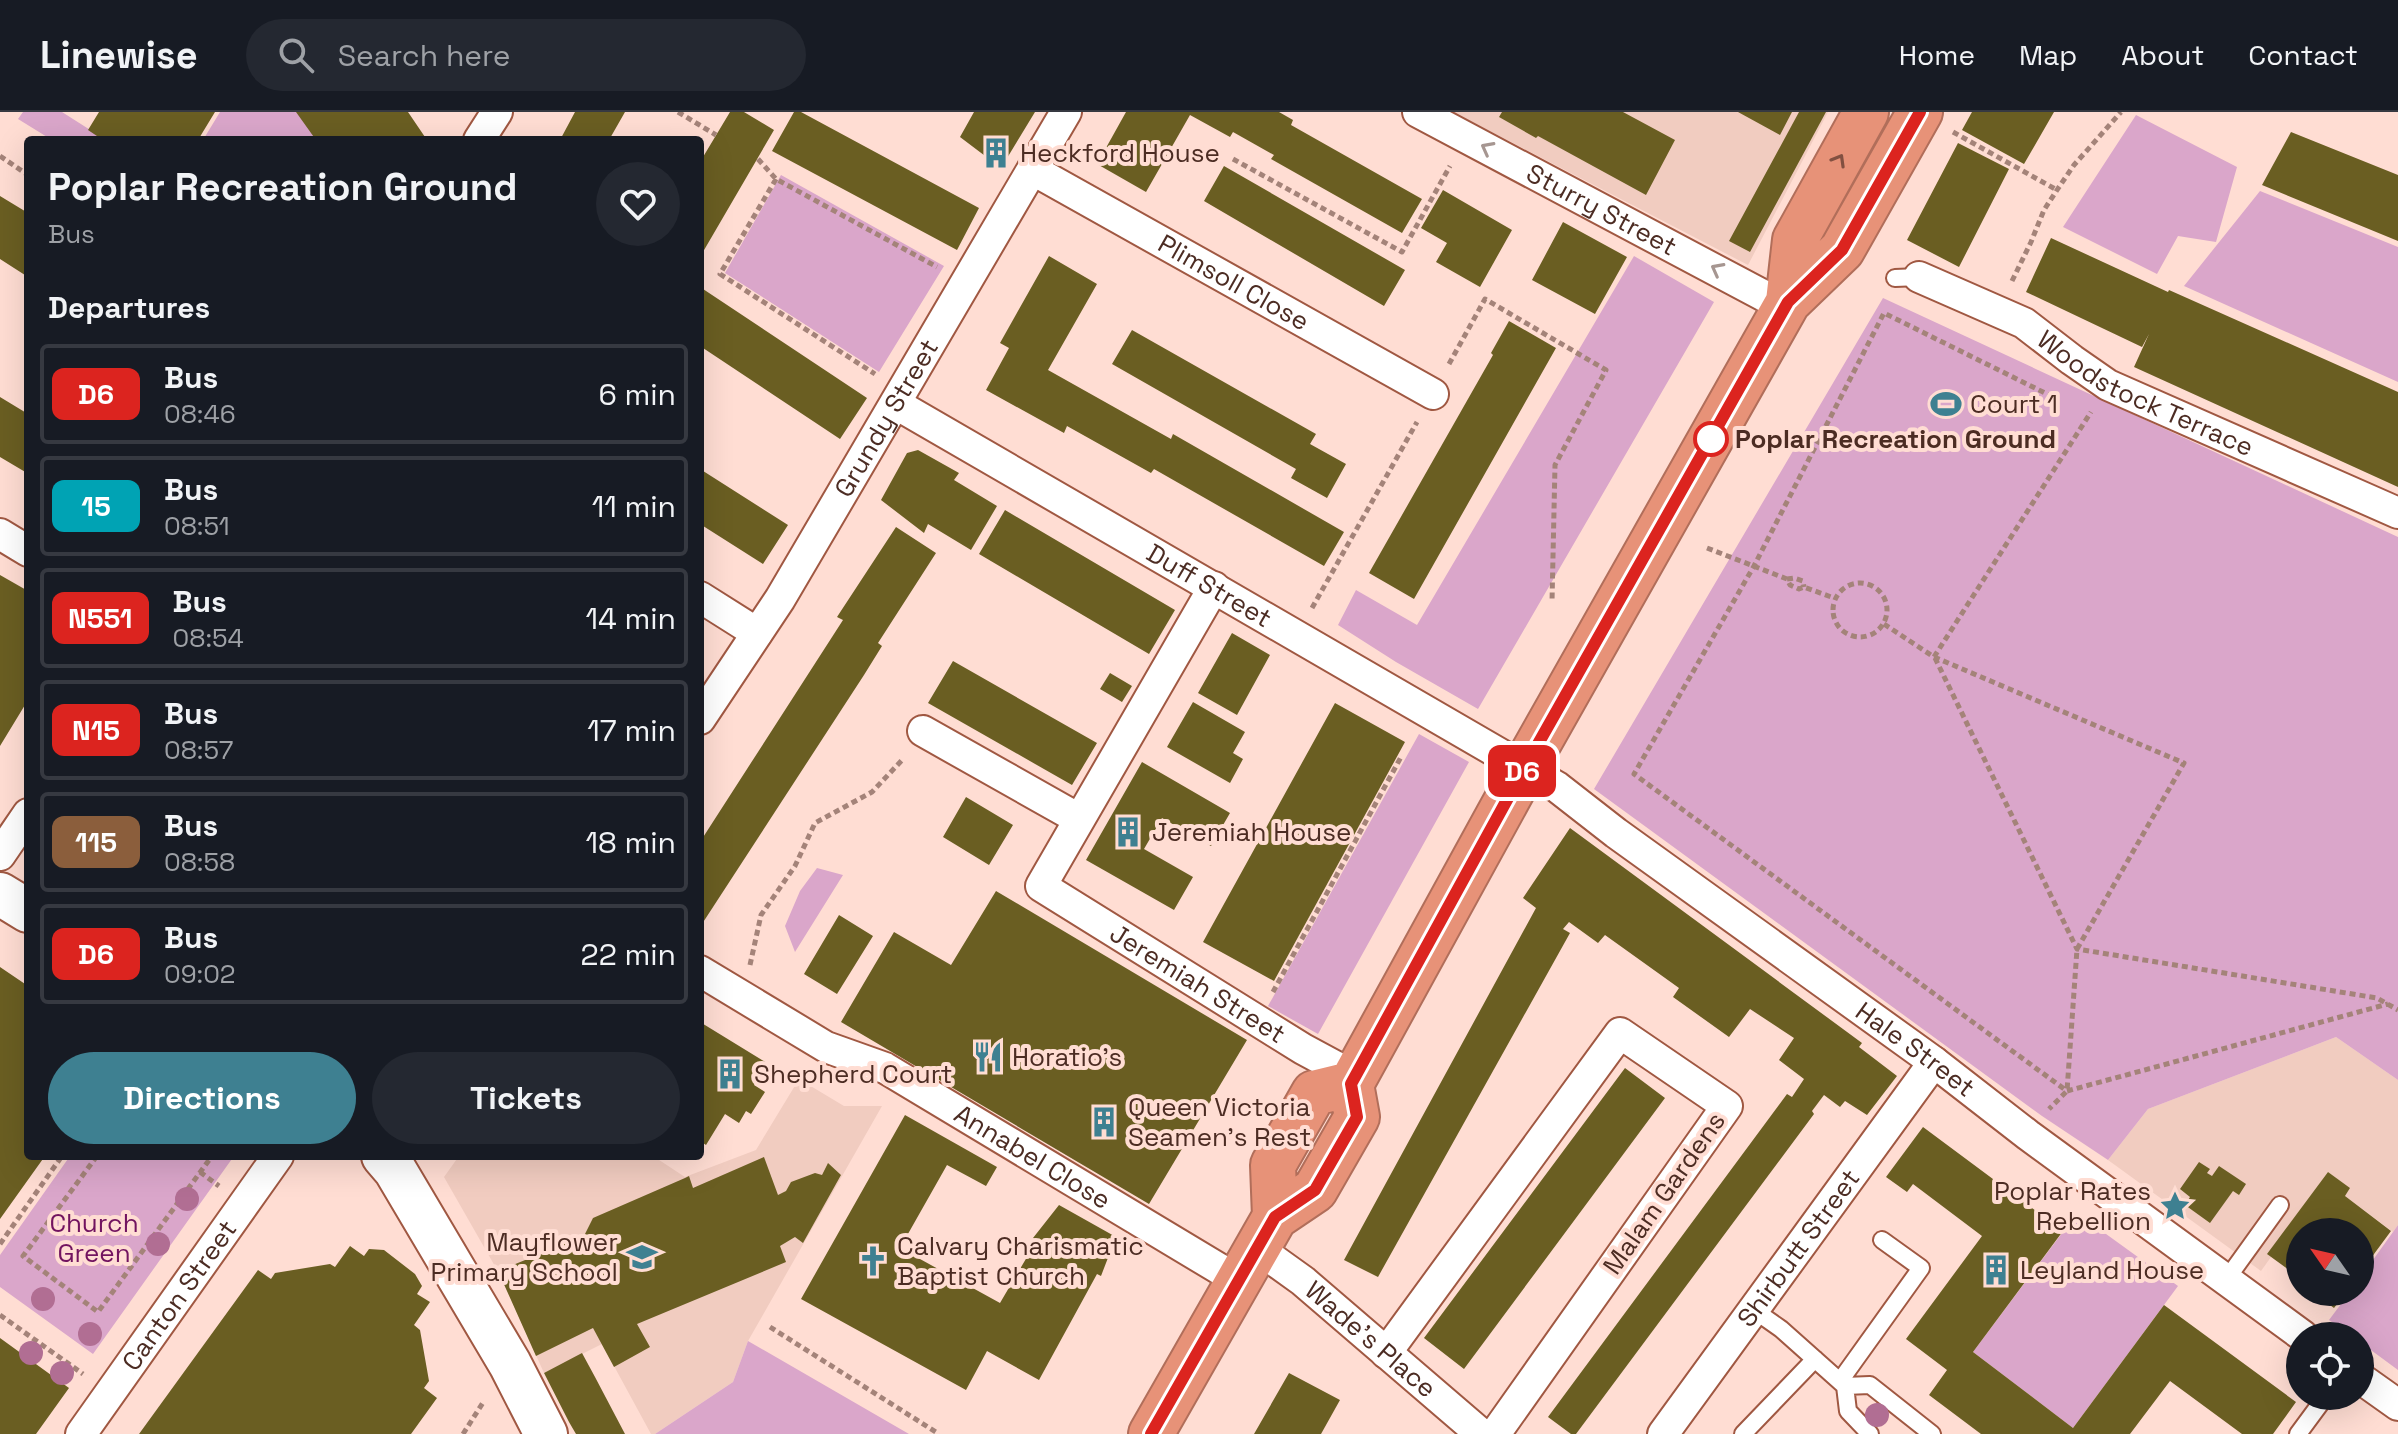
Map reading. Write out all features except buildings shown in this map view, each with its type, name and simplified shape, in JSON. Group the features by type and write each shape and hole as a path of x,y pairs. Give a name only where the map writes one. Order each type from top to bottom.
{"highway":[{"path":"1786,304 1795,240 1866,112"},
{"path":"1151,1434 1257,1248 1273,1165 1314,1093 1353,1081 1525,767 1786,304 1842,250 1920,112"}],"street":[{"path":"482,136 497,112"},
{"name":"Grundy Street","path":"704,713 780,599 1066,112"},
{"name":"Sturry Street","path":"1418,112 1786,304"},
{"name":"Plimsoll Close","path":"1033,170 1433,394"},
{"name":"Woodstock Terrace","path":"1907,278 2024,323 2108,385 2398,513"},
{"name":"Duff Street","path":"899,398 1297,636 1525,767"},
{"path":"0,534 24,549"},
{"path":"923,731 1079,819 1214,587"},
{"path":"704,600 757,633"},
{"name":"Hale Street","path":"1525,767 1557,787 1934,1062 2028,1135 2286,1324"},
{"name":"Jeremiah Street","path":"1079,819 1041,886 1353,1081"},
{"path":"0,855 24,820"},
{"path":"0,894 24,909"},
{"name":"Annabel Close","path":"704,974 826,1047 885,1068 1257,1248"},
{"name":"Malam Gardens","path":"1386,1353 1620,1033 1727,1106 1495,1434"},
{"name":"Shirbutt Street","path":"1663,1434 1934,1062"},
{"name":"Canton Street","path":"81,1434 275,1160"},
{"path":"394,1161 510,1364 546,1434"},
{"name":"Wade's Place","path":"1257,1248 1303,1281 1481,1434"},
{"path":"2374,1388 2398,1405"}],"lane":[{"path":"2226,1280 2280,1205"},
{"path":"1843,1384 1921,1268 1882,1240"},
{"path":"1754,1310 1843,1384 1848,1411 1870,1434"},
{"path":"1743,1434 1815,1359"},
{"path":"1843,1384 1870,1385 1932,1434"},
{"path":"2298,1434 2316,1410"}],"path":[{"path":"678,112 716,135"},
{"path":"1920,112 2057,190"},
{"path":"1997,311 2044,210 2074,165 2121,112"},
{"path":"1233,159 1402,252 1466,137"},
{"path":"0,156 24,172"},
{"path":"758,159 776,179 966,283"},
{"path":"776,179 720,274 899,398"},
{"path":"1297,636 1485,299 1606,370 1555,465 1552,602"},
{"path":"2053,397 1884,313 1754,566 1634,774 2067,1091"},
{"path":"1934,657 2093,409"},
{"path":"1707,548 1787,579 1790,585 1799,589 1804,587 1834,598"},
{"path":"1858,582 1872,585 1883,595 1888,609 1884,624 1874,634 1860,638 1847,635 1836,625 1832,612 1834,598 1844,587 1858,582"},
{"path":"1884,624 1934,657 2184,763 2077,949 2067,1091"},
{"path":"1934,657 2077,949"},
{"path":"742,998 761,915 795,866 815,823 872,792 900,764 923,731"},
{"path":"1256,1020 1401,757"},
{"path":"2077,949 2377,998 2398,1010"},
{"path":"2028,1135 2067,1091 2388,1004"},
{"path":"0,1244 59,1160"},
{"path":"94,1160 23,1256 98,1312 209,1160"},
{"path":"0,1315 109,1394"},
{"path":"770,1327 939,1434"},
{"path":"463,1434 486,1399"}],"shaded area":[{"path":"1453,112 1828,112 1748,265"},
{"path":"2336,1037 2398,1080 2398,1225 2393,1232 2345,1196 2350,1188 2328,1172 2294,1218 2286,1218 2286,1229 2268,1254 2271,1257 2261,1271 2108,1160 2148,1109"},
{"name":"Mayflower Primary School","path":"799,1079 844,1106 882,1106 748,1341 733,1382 655,1434 651,1434 602,1344 544,1373 500,1275 444,1177 456,1160 659,1160 685,1177 756,1150"}],"green space":[{"path":"23,112 62,112 100,136 46,136 18,119"},
{"path":"220,112 312,112 351,136 205,136"},
{"path":"2136,115 2237,167 2216,242 2178,236 2157,274 2063,227"},
{"path":"781,175 944,266 879,372 725,273"},
{"path":"2260,191 2398,247 2398,382 2184,286"},
{"path":"1634,256 1714,302 1478,709 1338,625 1356,590 1417,625"},
{"name":"Poplar Recreation Ground","path":"1883,298 2398,537 2398,1080 2336,1037 2148,1109 2108,1160 2042,1116 1594,789"},
{"path":"1419,734 1469,762 1318,1034 1268,1006"},
{"path":"817,868 843,875 795,952 785,926 800,891"},
{"name":"Church Green","path":"67,1160 231,1160 93,1354 0,1287 0,1255"},
{"path":"2077,1213 2178,1286 2073,1428 1973,1352"},
{"path":"2398,1225 2398,1370 2374,1352 2374,1322 2329,1320 2340,1306 2374,1306 2374,1258"},
{"path":"748,1341 909,1434 655,1434 733,1382"}],"bus line":[{"name":"D6","path":"1151,1434 1275,1217 1315,1190 1357,1117 1351,1084 1525,767 1788,302 1842,250 1920,112"}],"place":[{"name":"Heckford House","path":"996,153"},
{"name":"Court 1","path":"1946,404"},
{"name":"Poplar Recreation Ground","path":"1711,439"},
{"name":"Jeremiah House","path":"1128,832"},
{"name":"Horatio’s","path":"988,1057"},
{"name":"Shepherd Court","path":"730,1074"},
{"name":"Queen Victoria Seamen's Rest","path":"1104,1122"},
{"name":"Poplar Rates Rebellion","path":"2175,1206"},
{"name":"Mayflower Primary School","path":"642,1257"},
{"name":"Calvary Charismatic Baptist Church","path":"873,1261"},
{"name":"Leyland House","path":"1996,1270"}]}
